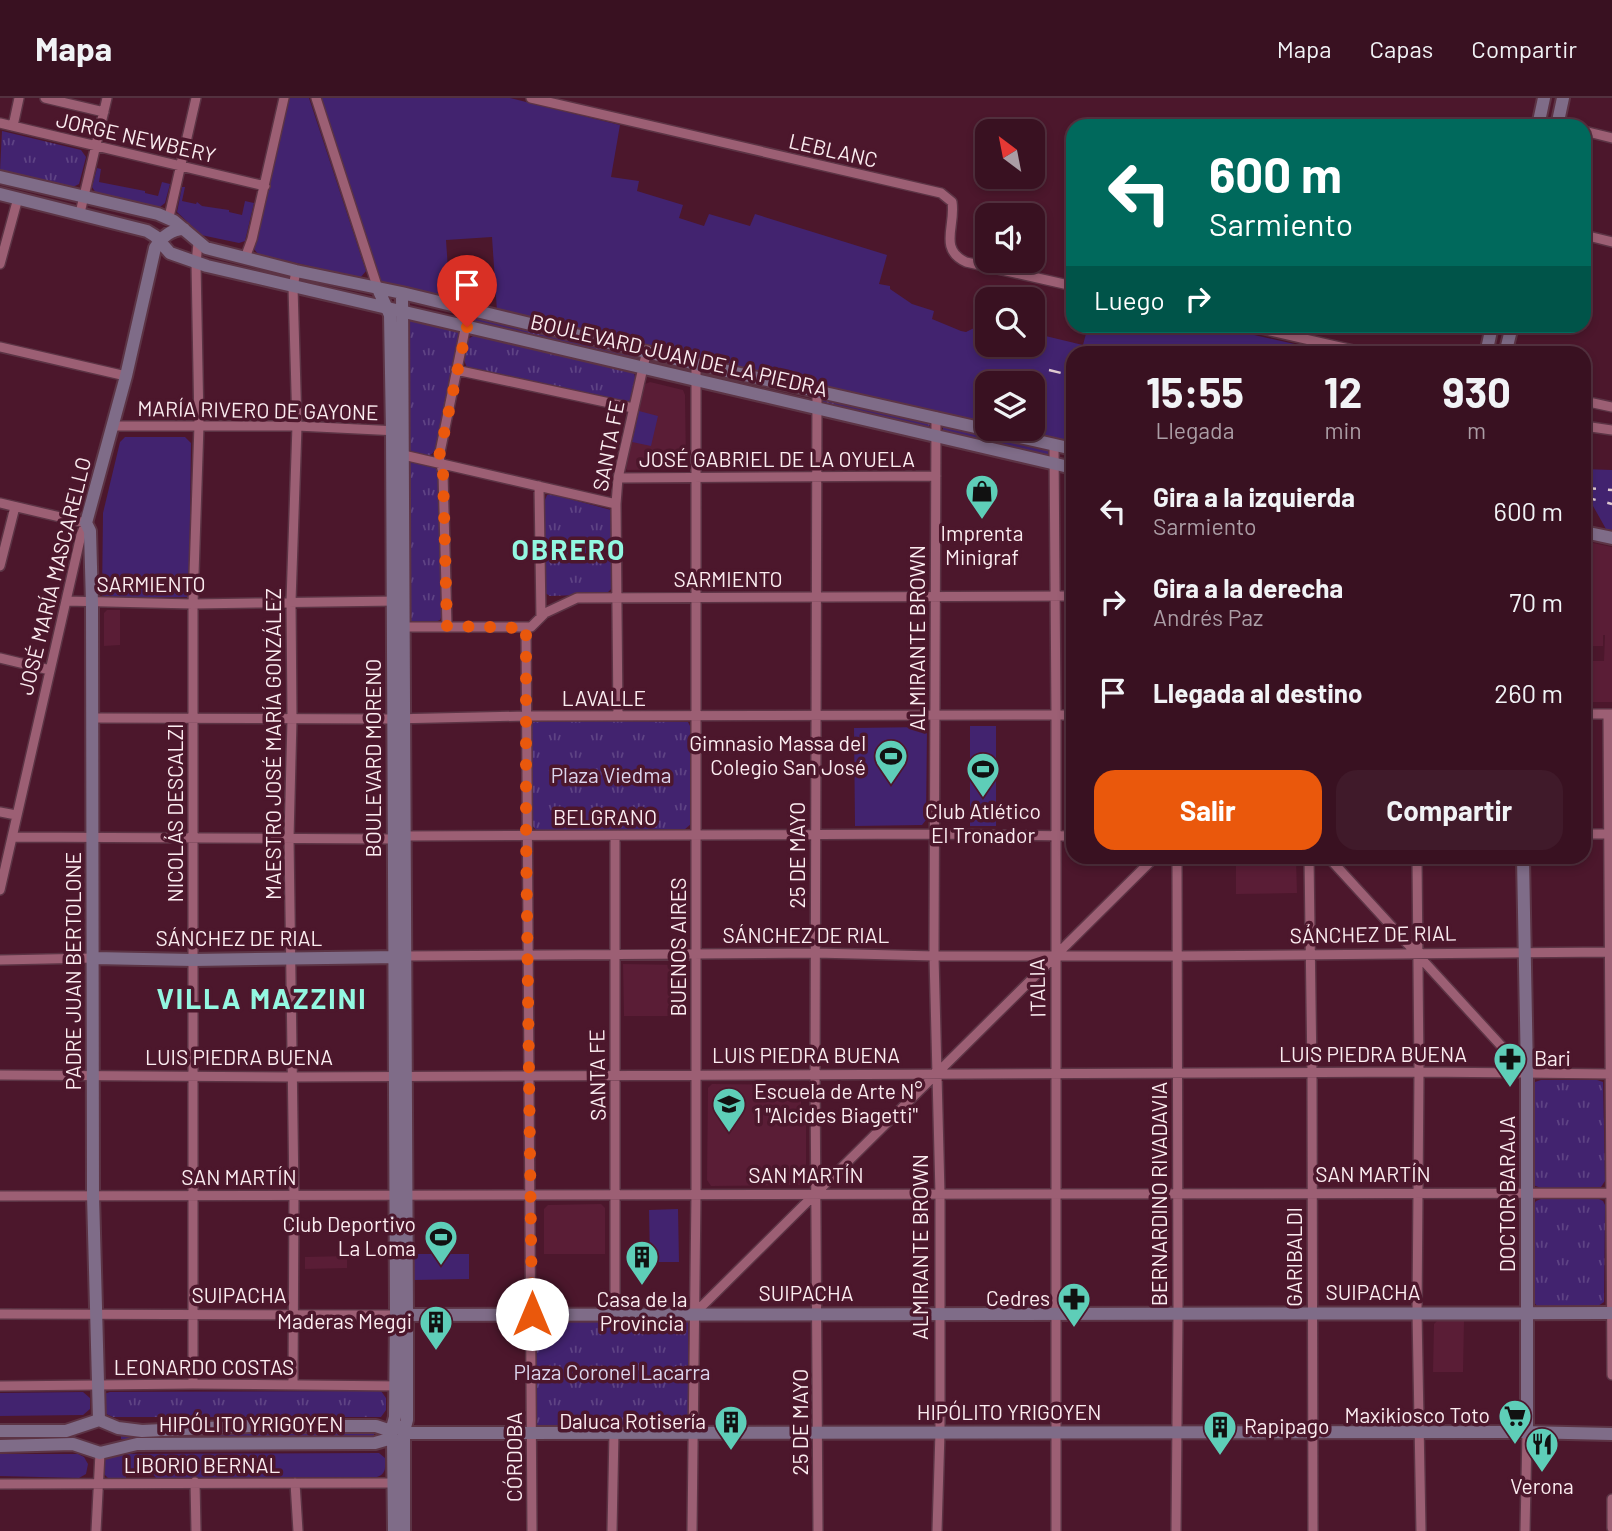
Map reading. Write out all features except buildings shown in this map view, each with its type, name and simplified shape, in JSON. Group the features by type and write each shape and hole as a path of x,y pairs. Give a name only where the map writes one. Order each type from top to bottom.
{"main road":[{"path":"1539,119 1544,98"},
{"path":"1559,119 1563,98"},
{"name":"BOULEVARD JUAN DE LA PIEDRA","path":"0,177 169,217 206,248 296,271 402,293 696,364 1066,448"},
{"name":"BOULEVARD JUAN DE LA PIEDRA","path":"0,194 147,231 165,250 196,263 1066,467"},
{"path":"159,241 172,231 184,229"},
{"name":"JOSÉ MARÍA MASCARELLO","path":"86,523 126,376 150,265 159,241"},
{"path":"150,272 155,262 170,253"},
{"name":"BOULEVARD MORENO","path":"378,289 388,309 397,431"},
{"name":"BOULEVARD MORENO","path":"402,293 397,431 402,1315 401,1386 395,1417 404,1531"},
{"name":"PADRE JUAN BERTOLONE","path":"86,523 90,531 92,603 93,1195 99,1423"},
{"path":"1591,534 1612,538"},
{"name":"DOCTOR BARAJA","path":"1523,864 1527,1074 1527,1432"},
{"name":"SÁNCHEZ DE RIAL","path":"94,958 193,960 399,957"},
{"name":"SUIPACHA","path":"402,1315 1612,1313"},
{"path":"99,1423 117,1437 100,1451 83,1438 99,1423"},
{"name":"HIPÓLITO YRIGOYEN","path":"0,1431 66,1431 99,1423 142,1431 250,1426 376,1426 397,1434"},
{"name":"HIPÓLITO YRIGOYEN","path":"0,1446 66,1444 100,1451 137,1444 375,1443 397,1434 533,1432 1612,1434"},
{"name":"BOULEVARD MORENO","path":"394,1531 399,1483"}],"street":[{"path":"13,126 19,98"},
{"path":"45,98 104,112"},
{"path":"80,213 107,98"},
{"path":"169,217 196,98"},
{"path":"245,258 265,186 284,98"},
{"name":"BOULEVARD MORENO","path":"316,98 378,289"},
{"name":"LEBLANC","path":"531,98 941,193 952,202 950,241 957,258 1066,284"},
{"name":"JORGE NEWBERY","path":"0,123 265,186"},
{"path":"1591,133 1612,138"},
{"path":"0,264 18,198"},
{"path":"1591,237 1612,242"},
{"name":"NICOLÁS DESCALZI","path":"193,1384 193,604 199,425 196,263 198,243"},
{"name":"MAESTRO JOSÉ MARÍA GONZÁLEZ","path":"293,1385 294,1195 289,838 291,601 298,426 293,287 296,271"},
{"path":"447,626 443,473 439,464 469,310"},
{"path":"1279,333 1336,346"},
{"path":"0,347 126,376"},
{"name":"SANTA FE","path":"618,716 618,478 647,351"},
{"name":"BUENOS AIRES","path":"692,1531 696,1194 696,364"},
{"path":"456,370 633,408"},
{"name":"25 DE MAYO","path":"817,390 815,1193 818,1531"},
{"path":"1591,402 1612,407"},
{"name":"ALMIRANTE BROWN","path":"936,417 934,956 940,1194 940,1432 937,1531"},
{"name":"MARÍA RIVERO DE GAYONE","path":"113,426 298,426 397,431"},
{"path":"1591,427 1612,430"},
{"name":"ITALIA","path":"1054,445 1056,1531"},
{"path":"397,454 616,504"},
{"name":"JOSÉ GABRIEL DE LA OYUELA","path":"618,478 936,476"},
{"path":"539,486 541,617"},
{"path":"0,503 86,523"},
{"path":"0,566 15,507"},
{"name":"JOSÉ MARÍA MASCARELLO","path":"0,890 81,535 86,523"},
{"name":"SARMIENTO","path":"526,628 571,600 1066,596"},
{"name":"SARMIENTO","path":"66,601 193,604 398,601"},
{"path":"398,627 526,628"},
{"name":"CÓRDOBA","path":"526,628 532,1531"},
{"path":"0,658 50,670"},
{"path":"1591,714 1610,714 1612,1375"},
{"name":"LAVALLE","path":"93,718 1066,715"},
{"path":"0,812 16,816"},
{"name":"BELGRANO","path":"12,837 816,834 1066,836"},
{"path":"1591,834 1610,834"},
{"name":"SANTA FE","path":"615,836 615,1314"},
{"path":"695,1313 1148,864"},
{"name":"BERNARDINO RIVADAVIA","path":"1176,1531 1177,864"},
{"name":"GARIBALDI","path":"1309,864 1313,1531"},
{"path":"1335,864 1527,1074"},
{"path":"1417,864 1419,1072 1416,1312 1421,1531"},
{"name":"SÁNCHEZ DE RIAL","path":"399,957 816,953 934,956 1311,956 1610,952"},
{"name":"SÁNCHEZ DE RIAL","path":"0,960 94,958"},
{"name":"LUIS PIEDRA BUENA","path":"0,1075 292,1077 936,1073 1612,1074"},
{"name":"SAN MARTÍN","path":"0,1196 1612,1193"},
{"name":"SUIPACHA","path":"0,1314 402,1315"},
{"name":"LEONARDO COSTAS","path":"0,1386 401,1386"},
{"path":"612,1531 614,1432"},
{"name":"DOCTOR BARAJA","path":"1525,1531 1527,1432"},
{"path":"96,1531 100,1451"},
{"path":"195,1482 196,1531"},
{"path":"295,1483 298,1531"},
{"name":"LIBORIO BERNAL","path":"0,1484 399,1483"},
{"path":"1612,1499 1612,1528"}],"shaded area":[{"path":"650,382 683,390 685,395 686,465 682,469 627,470 624,466 643,385"},
{"path":"1591,542 1612,547 1612,702 1591,702 1591,661 1604,661 1605,635 1603,646 1591,646"},
{"path":"107,610 120,610 120,645 104,646 104,613"},
{"path":"1236,864 1296,864 1297,893 1236,894"},
{"path":"623,964 681,965 686,973 686,1016 624,1016"},
{"path":"712,1084 801,1085 801,1119 806,1119 806,1181 800,1185 711,1186 707,1180 708,1088"},
{"path":"601,1204 605,1208 605,1254 544,1254 544,1209 548,1205"},
{"path":"347,1256 347,1268 305,1269 305,1257"},
{"path":"1437,1321 1464,1321 1463,1372 1433,1372 1434,1324"}],"green space":[{"path":"287,98 309,98 366,271 360,278 258,254 254,249"},
{"path":"320,98 510,98 620,125 611,177 639,181 637,191 683,205 679,218 704,226 709,214 750,226 755,214 887,255 879,284 890,286 890,289 912,304 934,311 932,319 966,332 975,328 975,357 1045,357 1045,336 1083,345 1086,333 1245,333 1304,346 1066,346 1066,441 1045,437 1045,371 975,371 975,421 497,311 492,237 446,240 450,299 385,286 375,274"},
{"path":"2,131 81,150 86,157 79,184 71,188 0,172"},
{"path":"97,168 101,169 99,182 158,196 162,182 170,184 165,203 160,207 96,193 92,187"},
{"path":"182,187 185,187 182,201 197,202 202,206 242,215 245,201 254,203 245,241 239,243 201,235 177,212"},
{"path":"477,316 638,356 637,360 475,324 474,319"},
{"path":"410,318 456,329 460,336 435,450 426,456 418,456 408,449 407,321"},
{"path":"475,335 630,370 634,373 635,380 633,396 629,402 622,402 467,368 463,357 468,339"},
{"path":"823,397 930,425 927,429 824,404 821,399"},
{"path":"639,411 658,416 651,446 632,442"},
{"path":"943,426 975,433 975,440 943,432"},
{"path":"125,437 185,437 191,443 189,597 102,597 103,513 120,442"},
{"path":"981,441 1014,441 1047,448 1049,453 1045,456"},
{"path":"410,461 434,466 440,474 442,615 440,620 435,622 411,621 409,616 407,464"},
{"path":"1591,469 1612,470 1612,530 1606,529 1593,506"},
{"path":"547,495 611,510 613,587 606,594 550,596 545,593 545,500"},
{"name":"Plaza Viedma","path":"536,720 688,722 691,728 692,823 684,830 536,830 532,825 531,724"},
{"name":"Club Atlético El Tronador","path":"970,726 996,726 996,826 970,826"},
{"name":"Gimnasio Massa del Colegio San José","path":"925,727 926,820 922,825 855,826 854,728"},
{"path":"1535,1082 1603,1082 1605,1181 1601,1187 1541,1188 1533,1185 1533,1087"},
{"path":"1597,1198 1605,1205 1604,1302 1598,1306 1537,1306 1533,1301 1533,1206 1541,1199"},
{"path":"678,1209 679,1262 650,1262 649,1210"},
{"name":"Club Deportivo La Loma","path":"414,1254 469,1254 469,1279 414,1280"},
{"name":"Plaza Coronel Lacarra","path":"536,1319 688,1321 689,1421 686,1426 537,1425"},
{"path":"381,1391 386,1398 386,1410 381,1417 113,1417 104,1413 101,1395 110,1392"},
{"path":"83,1392 90,1398 90,1409 83,1415 0,1416 0,1393"},
{"path":"374,1433 374,1438 121,1439 121,1434"},
{"path":"379,1453 385,1458 385,1467 384,1472 377,1477 156,1478 151,1472 126,1472 126,1478 108,1478 101,1471 101,1458 107,1454"},
{"path":"0,1454 78,1454 84,1457 88,1464 86,1474 79,1478 0,1476"}],"railway":[{"path":"1049,370 1066,374"},
{"path":"1591,488 1612,490"},
{"path":"1591,499 1612,504"}],"place":[{"name":"Imprenta Minigraf","path":"982,521"},
{"name":"Gimnasio Massa del Colegio San José","path":"891,786"},
{"name":"Club Atlético El Tronador","path":"983,799"},
{"name":"Bari","path":"1510,1089"},
{"name":"Escuela de Arte N° 1 \"Alcides Biagetti\"","path":"729,1134"},
{"name":"Club Deportivo La Loma","path":"441,1267"},
{"name":"Casa de la Provincia","path":"642,1287"},
{"name":"Cedres","path":"1074,1329"},
{"name":"Maderas Meggi","path":"436,1352"},
{"name":"Maxikiosco Toto","path":"1515,1446"},
{"name":"Daluca Rotisería","path":"731,1452"},
{"name":"Rapipago","path":"1220,1457"},
{"name":"Verona","path":"1542,1474"}],"district":[{"name":"OBRERO","path":"569,550"},
{"name":"VILLA MAZZINI","path":"262,999"}],"route":[{"path":"467,327 439,457 443,473 447,626 526,628 532,1314"}]}
